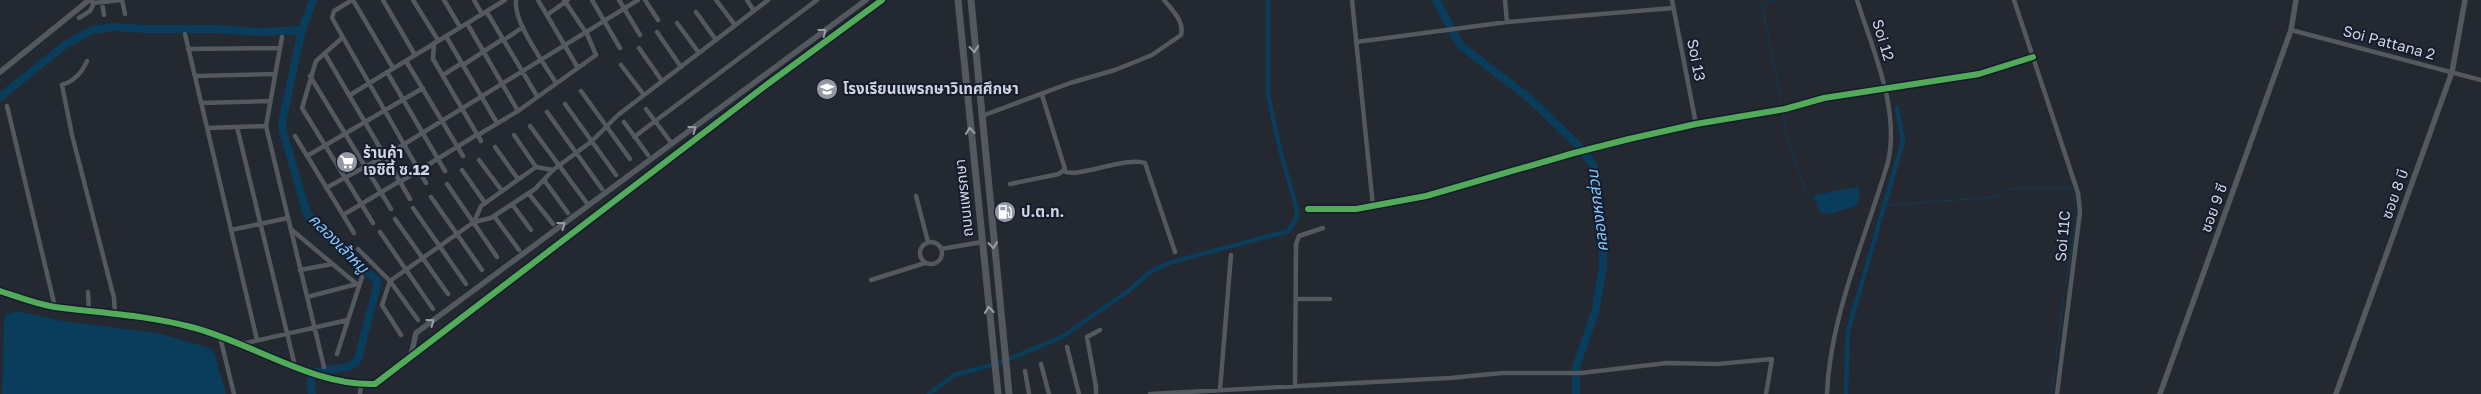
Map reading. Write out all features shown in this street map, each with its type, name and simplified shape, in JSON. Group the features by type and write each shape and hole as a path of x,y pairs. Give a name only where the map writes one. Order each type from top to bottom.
{"main road":[{"name":"ถนนแพรกษา","path":"958,0 998,394"},
{"name":"ถนนแพรกษา","path":"971,0 1009,394"},
{"path":"958,12 972,10"}],"street":[{"path":"0,72 91,1 121,0 125,14"},
{"path":"392,68 352,0 332,14 342,38 426,184"},
{"path":"383,0 415,55"},
{"path":"414,0 436,42 433,59 482,141"},
{"path":"444,0 460,27"},
{"path":"474,0 482,14"},
{"path":"350,95 505,0"},
{"path":"516,0 515,10 523,27 556,83"},
{"path":"538,0 578,68"},
{"path":"592,0 620,48"},
{"path":"619,0 640,35"},
{"path":"326,188 385,156 462,107 606,22 638,0"},
{"path":"645,0 658,20"},
{"path":"716,0 735,25"},
{"path":"747,0 754,11"},
{"path":"401,335 382,305 390,281 474,222 494,216 529,194 552,170 608,127 613,118 768,0"},
{"path":"634,137 817,0"},
{"path":"361,384 374,382 412,354 416,333 866,0"},
{"path":"0,291 55,307 115,313 170,322 238,343 306,371 361,384 375,384 769,83 882,0"},
{"path":"981,116 1042,95 1070,83 1115,70 1152,55 1181,35 1181,24 1164,0"},
{"path":"1352,0 1373,206"},
{"path":"1505,0 1507,22"},
{"name":"Soi 13","path":"1672,0 1696,124"},
{"name":"Soi 12","path":"1827,394 1830,354 1891,149 1892,134 1885,88 1858,0"},
{"name":"Soi 11C","path":"2014,0 2078,193 2080,212 2056,394"},
{"name":"ซอย 9 ซี","path":"2160,394 2291,30 2296,0"},
{"name":"ซอย 8 บี","path":"2336,394 2452,72 2465,0"},
{"path":"79,18 90,11 91,1"},
{"path":"343,215 497,123 500,123 596,55 566,1 547,15"},
{"path":"102,2 104,15"},
{"path":"1356,42 1507,22 1673,8"},
{"path":"696,12 716,40"},
{"path":"488,14 537,96"},
{"path":"677,23 698,53"},
{"path":"468,25 518,111"},
{"path":"443,75 523,27"},
{"name":"Soi Pattana 2","path":"2291,30 2481,80"},
{"path":"657,32 681,67"},
{"path":"185,34 257,340"},
{"path":"282,37 266,126 324,368"},
{"path":"342,38 316,60 302,108 373,223"},
{"path":"447,38 497,123"},
{"path":"188,49 280,48"},
{"path":"639,48 662,81"},
{"path":"325,54 410,199"},
{"path":"1308,209 1344,210 1435,194 1594,147 1696,124 1786,109 1824,98 1979,74 2033,57"},
{"path":"406,60 463,156"},
{"path":"87,61 77,76 62,85 72,135 114,298 115,313"},
{"path":"621,65 644,95"},
{"path":"387,72 445,171"},
{"path":"195,76 275,74"},
{"path":"310,76 391,209"},
{"path":"307,156 422,88"},
{"path":"581,90 630,159"},
{"path":"1042,95 1065,167 1064,171"},
{"path":"201,103 270,101"},
{"path":"565,104 616,175"},
{"path":"7,106 55,307"},
{"path":"646,109 670,141"},
{"path":"547,112 602,189"},
{"path":"624,122 648,155"},
{"path":"207,128 266,126"},
{"path":"530,126 586,202"},
{"path":"237,127 294,362"},
{"path":"514,135 536,168"},
{"path":"295,136 354,233"},
{"path":"495,147 518,179"},
{"path":"479,160 502,191"},
{"path":"1010,184 1029,182 1064,171 1071,174 1101,166 1145,163 1176,252"},
{"path":"474,222 478,208 518,179 536,168 552,170"},
{"path":"462,170 484,203"},
{"path":"544,180 568,213"},
{"path":"446,184 498,257"},
{"path":"529,194 553,224"},
{"path":"916,196 928,242"},
{"path":"431,197 482,270"},
{"path":"512,204 530,230"},
{"path":"413,208 466,284"},
{"path":"494,216 519,250"},
{"path":"232,230 288,218"},
{"path":"395,219 448,294"},
{"path":"1295,386 1297,238 1323,228"},
{"path":"292,230 358,285"},
{"path":"380,232 433,309"},
{"path":"871,280 925,263 938,262 942,256 941,249 936,243 928,242 922,245 919,252 921,259 925,263"},
{"path":"941,249 982,242"},
{"path":"358,249 390,281 418,320"},
{"path":"1220,390 1231,255"},
{"path":"300,270 332,264"},
{"path":"337,354 362,277"},
{"path":"306,297 358,285"},
{"path":"88,292 89,311"},
{"path":"1296,299 1330,299"},
{"path":"238,343 348,320"},
{"path":"1096,394 1087,337 1100,330"},
{"path":"220,337 234,394"},
{"path":"1067,347 1079,394"},
{"path":"1150,394 1502,373 1581,373 1667,363 1716,364 1772,359 1766,394"},
{"path":"1041,364 1049,394"},
{"path":"1024,371 1029,394"},
{"path":"360,394 361,384"}],"water":[{"path":"1857,187 1860,190 1857,206 1830,214 1820,212 1817,206 1818,202 1814,201 1815,195"},
{"path":"17,311 62,321 158,333 213,349 226,394 2,394 4,317"}],"waterway":[{"name":"คลองเล้าหมู","path":"312,394 311,382 314,375 319,371 344,368 352,365 358,359 378,282 307,214 283,132 282,122 302,30 313,0"},
{"path":"929,394 954,375 999,363 1062,337 1131,289 1151,271 1172,262 1288,231 1296,219 1297,209 1281,153 1268,96 1268,0"},
{"name":"คลองหกส่วน","path":"1436,0 1460,45 1529,98 1579,146 1594,166 1603,239 1603,268 1595,312 1576,367 1576,394"},
{"path":"1759,0 1762,4"},
{"path":"1775,0 1762,5 1781,101"},
{"path":"0,97 65,45 92,30 112,27 261,32 302,30"},
{"path":"1846,394 1848,331 1903,141 1897,108"},
{"path":"1783,112 1787,140 1807,193 1818,202"},
{"path":"1880,206 1995,197 2008,189 2070,187 2073,189 2075,201 2075,225 2065,285"},
{"path":"2056,358 2064,292"},
{"path":"2051,394 2055,366"}],"cycle path":[{"path":"0,291 48,306 140,317 191,327 214,334 305,371 351,383 375,384 769,83 882,0"},
{"path":"1308,209 1356,209 1426,196 1629,139 1696,124 1785,109 1824,98 1979,74 2033,57"}],"place":[{"name":"โรงเรียนแพรกษาวิเทศศึกษา","path":"827,89"},
{"name":"ร้านค้า เจซิตี้ ซ.12","path":"347,162"},
{"name":"ป.ต.ท.","path":"1005,212"}]}
